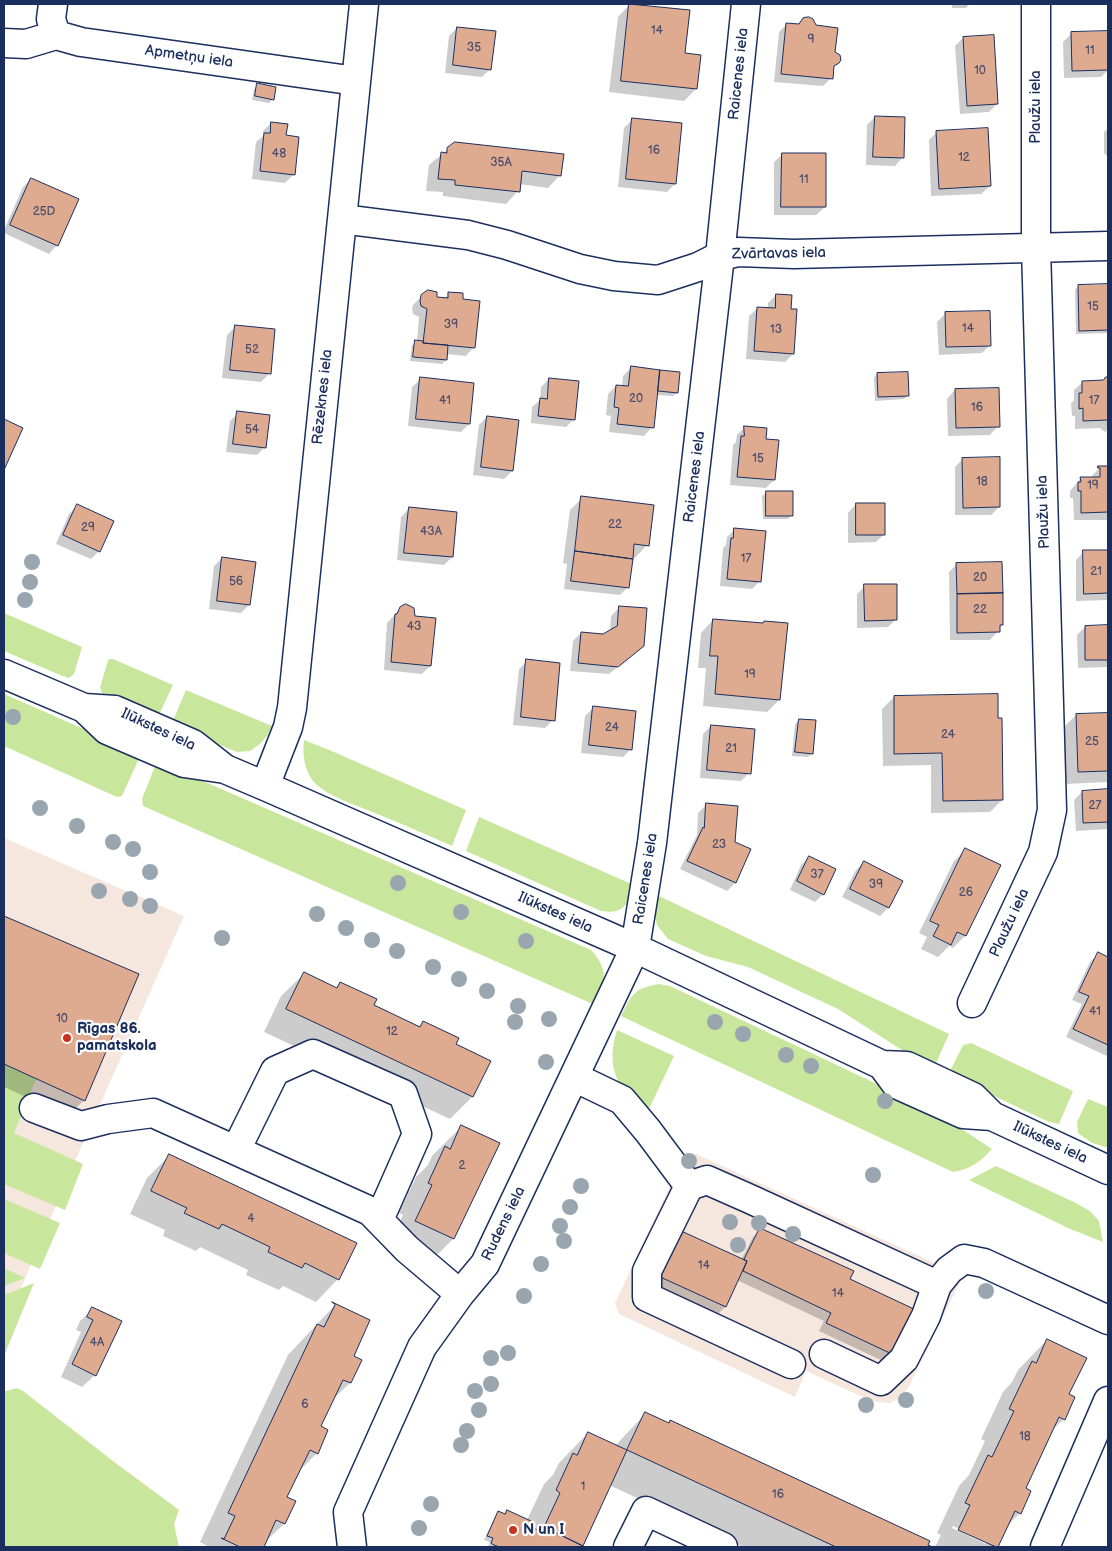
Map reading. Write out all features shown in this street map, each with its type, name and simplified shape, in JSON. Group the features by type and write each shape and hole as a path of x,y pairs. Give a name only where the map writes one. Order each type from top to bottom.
{"street":[{"path":"4,44 26,44 56,35 51,19 53,4"},
{"name":"Rēzeknes iela","path":"265,786 288,726 292,708 364,4"},
{"name":"Raicenes iela","path":"635,948 653,833 720,256 746,4"},
{"name":"Plaužu iela","path":"972,1003 1043,852 1052,810 1036,247 1036,4"},
{"name":"Apmetņu iela","path":"56,35 81,42 356,81"},
{"name":"Zvārtavas iela","path":"342,219 468,235 507,245 580,270 614,276 658,280 698,267 720,256 738,252 794,254 1108,246"},
{"name":"Ilūkstes iela","path":"4,674 84,708 116,710 194,744 225,769 635,948 882,1065 896,1084 963,1114 992,1116 1108,1170"},
{"name":"Rudens iela","path":"352,1547 348,1512 422,1347 460,1294 485,1264 635,948"},
{"path":"236,1150 275,1071 313,1054 403,1094 417,1134 379,1220"},
{"path":"574,1077 622,1100 689,1186"},
{"path":"34,1108 81,1126 108,1119 153,1113 370,1211 406,1249 460,1294"},
{"path":"791,1364 647,1297 647,1271 689,1186 707,1180 937,1285"},
{"path":"824,1354 881,1381 904,1359 926,1316 937,1285 949,1270 964,1259 984,1263 1108,1320"},
{"path":"1045,1547 1100,1441 1108,1401"},
{"path":"628,1547 646,1511 723,1547"}],"shaded area":[{"name":"Rīgas 86. pamatskola","path":"4,838 184,916 75,1161 4,1328"},
{"path":"696,1154 963,1276 908,1388 900,1398 890,1403 867,1399 806,1371 795,1397 619,1314 615,1303 671,1184 684,1159"}],"green space":[{"path":"4,613 82,647 74,674 69,678 4,651"},
{"path":"110,659 173,685 157,719 103,695 100,688 108,660"},
{"path":"186,690 272,726 260,744 250,751 237,752 171,725"},
{"path":"4,694 141,754 122,796 117,797 4,746"},
{"path":"304,740 466,810 452,846 343,800 318,786 307,771 304,759"},
{"path":"157,761 591,950 601,964 604,977 595,1005 143,806 142,799"},
{"path":"479,817 636,886 627,903 620,910 601,911 466,851"},
{"path":"659,896 949,1034 936,1063 933,1065 919,1061 838,1009 748,967 706,956 668,939 657,925 654,910"},
{"path":"659,984 670,986 936,1112 992,1149 975,1164 953,1172 621,1016 638,990"},
{"path":"617,1030 674,1056 649,1109 628,1095 616,1076 613,1066 613,1054"},
{"path":"971,1043 1073,1091 1059,1124 1049,1122 952,1076 951,1069 963,1045"},
{"path":"4,1064 36,1079 14,1133 83,1164 65,1210 4,1184"},
{"path":"1088,1099 1108,1107 1108,1148 1092,1143 1078,1133 1077,1122"},
{"path":"996,1166 1090,1211 1099,1221 1103,1242 1068,1228 969,1180"},
{"path":"4,1199 60,1223 40,1269 4,1253"},
{"path":"4,1268 25,1278 4,1286"},
{"path":"34,1283 4,1356 4,1295"},
{"path":"17,1388 179,1510 174,1524 179,1547 4,1547 4,1390"}],"building":[{"path":"629,4 690,10 685,53 701,55 697,89 621,81"},
{"path":"809,17 813,19 816,25 838,28 835,52 840,55 841,60 834,66 833,79 781,74 786,23 799,24 803,18"},
{"path":"457,27 496,31 491,70 453,65"},
{"path":"1108,31 1108,70 1072,71 1071,32"},
{"path":"994,35 998,104 967,106 963,37"},
{"path":"257,83 276,87 274,100 255,96"},
{"path":"875,116 905,117 904,158 873,157"},
{"path":"632,118 682,123 676,184 626,179"},
{"path":"271,122 288,124 286,135 299,137 295,175 260,171 264,133 270,133"},
{"path":"988,128 991,186 939,189 936,131"},
{"path":"455,142 564,154 561,176 522,171 520,192 455,185 455,180 438,179 441,152 447,153 447,148"},
{"path":"782,153 826,153 826,207 781,207"},
{"path":"31,178 79,199 58,246 10,225"},
{"path":"1108,284 1108,330 1079,331 1078,285"},
{"path":"428,290 437,292 437,297 448,298 448,292 463,293 463,299 480,301 475,348 423,343 427,309 421,306 420,301 421,295"},
{"path":"776,294 792,295 791,309 797,309 794,354 754,351 757,307 775,308"},
{"path":"990,311 991,346 946,347 945,312"},
{"path":"235,325 275,329 271,374 230,370"},
{"path":"415,340 423,341 423,343 448,345 447,360 413,357"},
{"path":"631,366 660,370 654,428 617,424 619,408 614,407 616,385 628,386"},
{"path":"660,370 680,372 678,393 658,391"},
{"path":"908,372 909,396 878,397 877,373"},
{"path":"420,377 474,383 470,424 416,419"},
{"path":"1108,377 1108,420 1083,421 1083,408 1079,409 1079,393 1082,393 1082,381 1103,380"},
{"path":"549,378 579,381 575,420 538,416 540,398 547,399"},
{"path":"999,388 1000,427 956,428 955,389"},
{"path":"237,411 270,415 266,448 233,444"},
{"path":"487,416 519,420 513,471 481,467"},
{"path":"4,419 23,428 4,470"},
{"path":"744,426 767,428 766,439 779,440 775,480 737,477 741,436 744,436"},
{"path":"1000,457 1000,507 963,508 962,458"},
{"path":"1098,466 1108,466 1108,512 1081,513 1081,491 1078,491 1078,482 1081,482 1080,477 1100,477 1100,468"},
{"path":"766,491 793,491 793,516 766,516"},
{"path":"581,496 654,505 649,546 634,544 633,559 575,551"},
{"path":"856,503 885,503 885,535 856,535"},
{"path":"77,504 114,521 100,552 63,535"},
{"path":"409,507 457,512 453,557 404,553"},
{"path":"734,528 766,531 761,582 727,579 731,538 733,538"},
{"path":"1083,550 1108,550 1108,593 1084,594"},
{"path":"575,551 633,559 629,588 571,581"},
{"path":"222,557 256,562 250,605 217,601"},
{"path":"1002,562 1003,593 957,594 956,563"},
{"path":"864,584 897,584 897,620 865,621"},
{"path":"1003,593 1003,625 1000,625 1000,632 957,633 957,594"},
{"path":"406,604 414,608 415,616 436,618 431,666 391,662 395,614 397,614 400,607"},
{"path":"619,606 647,608 644,646 618,667 578,663 581,632 603,634 617,626"},
{"path":"713,619 788,623 780,700 715,694 718,656 710,656"},
{"path":"1108,625 1108,660 1085,660 1085,626"},
{"path":"526,659 560,663 555,721 521,717"},
{"path":"998,694 998,718 1002,718 1003,800 943,801 942,753 894,754 894,696"},
{"path":"593,706 636,711 632,750 589,745"},
{"path":"1108,713 1108,771 1078,772 1076,714"},
{"path":"799,719 816,720 813,754 795,752"},
{"path":"711,725 755,729 751,774 707,770"},
{"path":"1108,789 1108,822 1083,823 1082,791"},
{"path":"706,803 738,806 735,842 751,849 736,883 687,861 704,828"},
{"path":"965,848 1001,865 966,936 957,932 951,945 933,936 939,925 930,921"},
{"path":"809,856 836,869 824,895 797,881"},
{"path":"864,861 903,881 889,908 850,889"},
{"path":"4,916 139,974 85,1101 4,1064"},
{"path":"1098,952 1108,957 1108,1045 1073,1029 1089,996 1079,992"},
{"path":"304,972 337,988 340,982 377,999 374,1005 420,1027 423,1021 459,1038 456,1044 491,1061 473,1097 286,1009"},
{"path":"461,1125 500,1143 454,1239 415,1221 432,1185 428,1183 445,1146 450,1149"},
{"path":"169,1154 357,1243 339,1280 305,1263 302,1268 268,1252 270,1247 222,1224 219,1229 184,1213 187,1208 151,1191"},
{"path":"760,1228 854,1271 850,1279 916,1310 894,1355 826,1323 831,1313 743,1271 747,1261 744,1260"},
{"path":"679,1230 747,1261 726,1307 658,1276"},
{"path":"332,1302 370,1320 354,1356 362,1360 351,1383 343,1380 321,1426 328,1430 318,1454 310,1450 287,1497 296,1501 285,1524 276,1520 264,1547 240,1547 221,1538 224,1539 235,1516 228,1513 317,1324 324,1327 335,1305"},
{"path":"92,1307 122,1321 96,1376 72,1364 93,1320 87,1317"},
{"path":"1047,1339 1087,1358 1069,1394 1075,1397 1065,1420 1059,1417 1026,1488 1031,1491 1021,1514 1015,1511 998,1547 996,1547 958,1530 970,1505 965,1503 988,1455 992,1457 1014,1411 1009,1409 1032,1361 1036,1363"},
{"path":"645,1412 669,1423 670,1420 930,1541 928,1545 933,1547 836,1547 627,1450"},
{"path":"588,1432 627,1450 583,1546 544,1527 560,1493 556,1490 573,1453 577,1455"},
{"name":"N un I","path":"507,1510 531,1521 529,1526 542,1532 544,1527 583,1546 499,1547 492,1544 493,1538 487,1536 498,1511 505,1514"}],"place":[{"name":"Rīgas 86. pamatskola","path":"67,1038"},
{"name":"N un I","path":"513,1530"}]}
